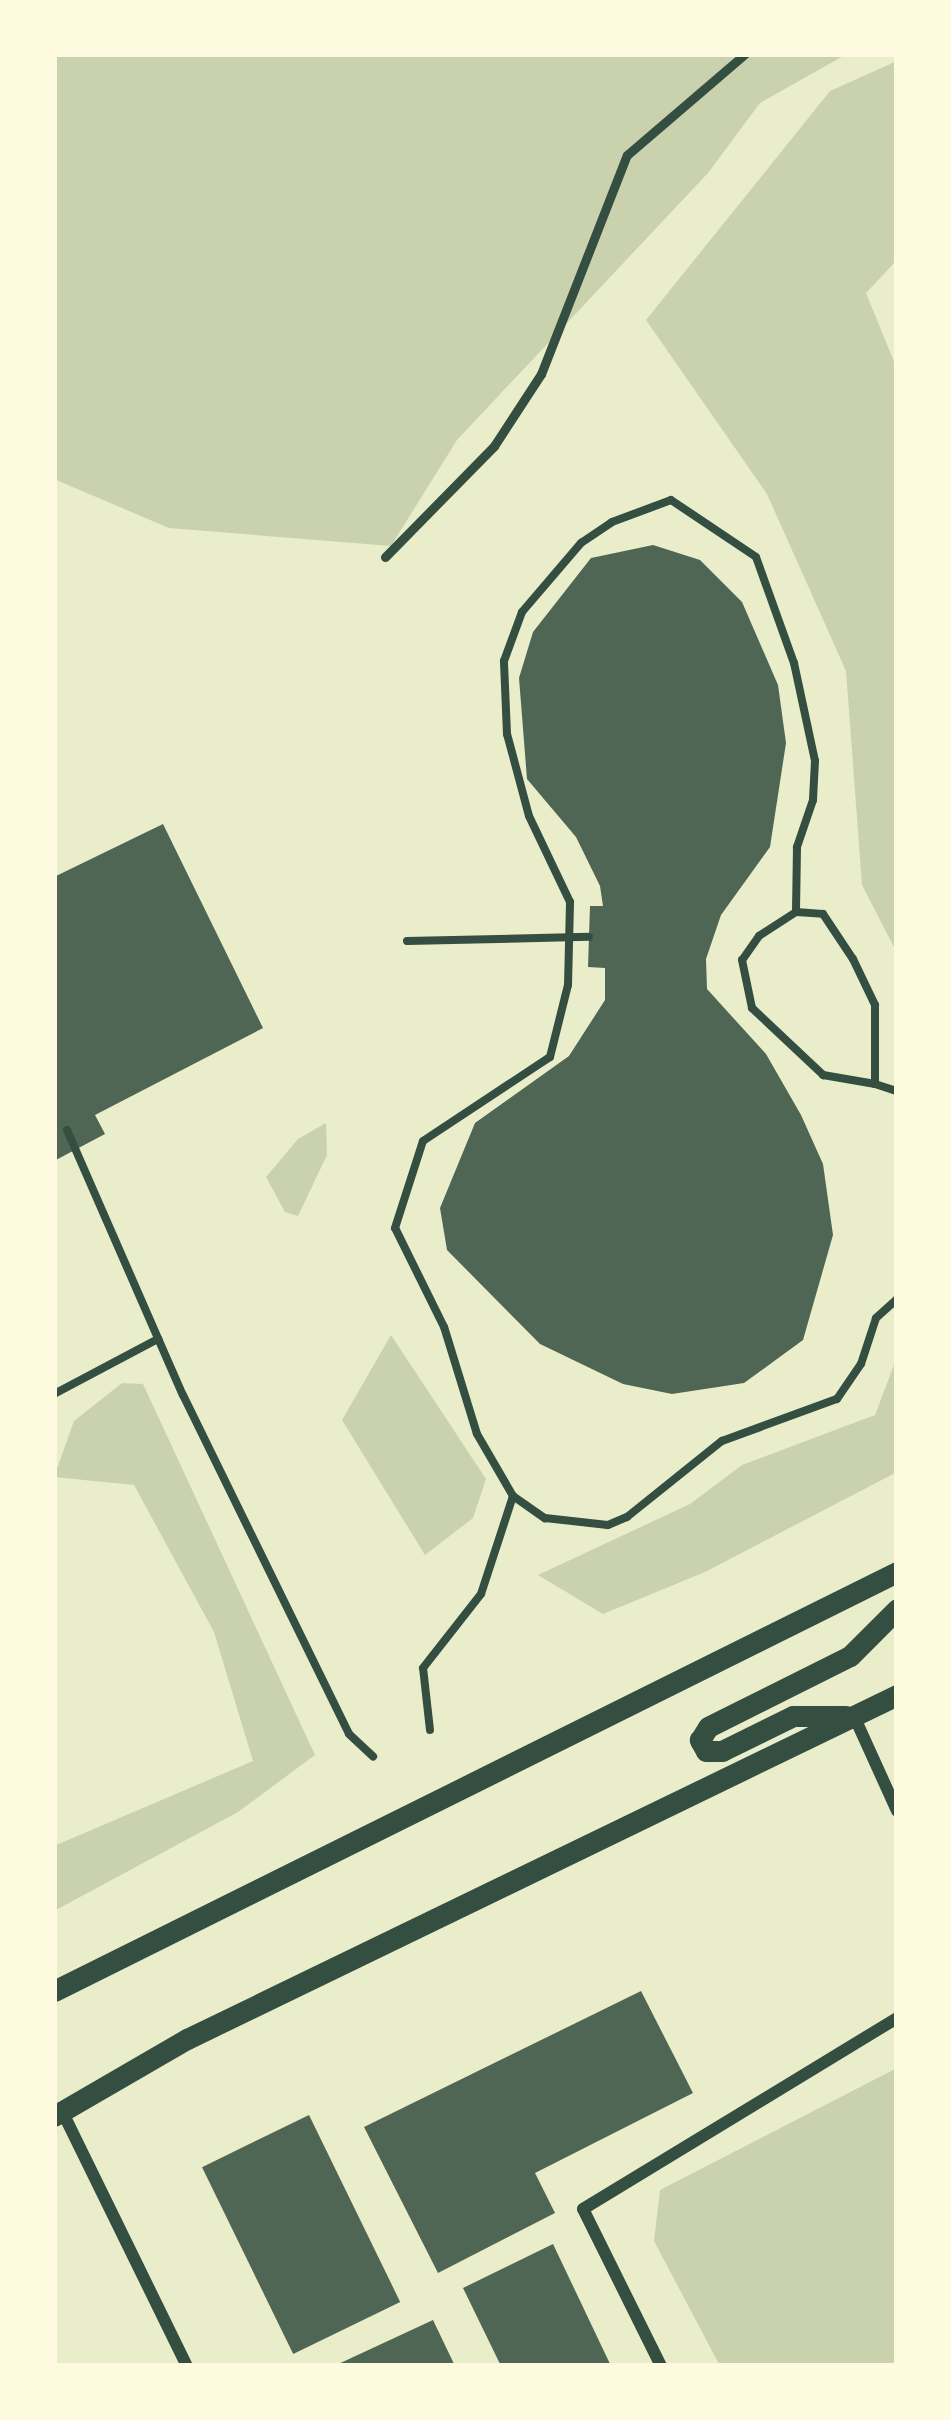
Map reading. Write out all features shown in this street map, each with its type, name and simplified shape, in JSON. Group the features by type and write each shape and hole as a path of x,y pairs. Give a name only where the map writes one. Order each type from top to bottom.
{"street":[{"path":"54,1991 897,1572"},
{"path":"854,1716 793,1716 722,1751 706,1751 700,1740 708,1727 850,1656 897,1609"},
{"path":"187,2366 57,2113 187,2039 897,1695"},
{"path":"854,1716 897,1811"},
{"path":"662,2366 583,2210 897,2018"}],"lane":[{"path":"385,557 494,446 541,374 627,155 745,54"}],"path":[{"path":"796,912 796,847 813,800 814,761 776,599 757,557 671,500 581,543 522,612 504,661 508,734 529,816 570,902 570,937 550,1057 423,1141 394,1228 444,1327 477,1434 513,1496 545,1518 608,1525 627,1517 722,1441 838,1399 861,1364 875,1318 897,1299"},
{"path":"875,1084 875,1005 823,914 796,912 759,936 742,960 747,996 776,1038 823,1075 897,1091"},
{"path":"407,941 589,937"},
{"path":"67,1130 158,1339 349,1734 373,1756"},
{"path":"54,1394 158,1339"},
{"path":"430,1730 423,1668 481,1594 513,1496"}],"green space":[{"path":"54,54 847,54 760,103 708,173 457,440 391,546 169,528 54,479"},
{"path":"897,61 897,260 866,293 897,369 897,953 862,885 846,671 767,494 646,320 830,91"},
{"path":"326,1123 327,1155 298,1216 285,1212 266,1177 298,1139"},
{"path":"391,1335 486,1479 473,1518 425,1555 342,1420"},
{"path":"897,1357 897,1472 705,1572 603,1614 538,1575 690,1504 742,1465 875,1415"},
{"path":"122,1383 143,1384 315,1755 238,1812 54,1911 54,1846 253,1761 214,1632 134,1485 54,1477 74,1421"},
{"path":"897,2068 897,2366 720,2366 654,2241 660,2190"}],"building":[{"path":"653,545 700,560 742,602 778,685 786,743 770,847 721,915 706,959 707,989 766,1054 801,1115 823,1164 833,1235 803,1340 744,1383 672,1394 623,1384 540,1344 447,1250 440,1208 475,1123 569,1056 605,1000 605,968 588,967 590,906 603,906 600,886 576,837 527,779 519,678 533,632 591,558"},
{"path":"163,824 263,1028 95,1115 105,1134 54,1161 54,877"},
{"path":"641,1991 693,2093 535,2173 555,2213 438,2273 364,2127"},
{"path":"309,2115 400,2302 293,2354 202,2167"},
{"path":"553,2244 611,2366 501,2366 463,2288"},
{"path":"433,2320 455,2366 334,2366"}]}
